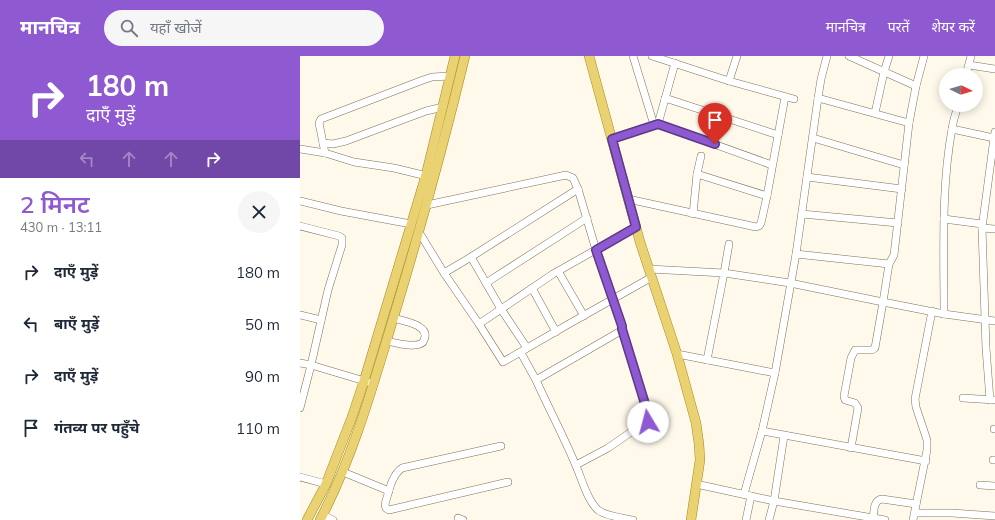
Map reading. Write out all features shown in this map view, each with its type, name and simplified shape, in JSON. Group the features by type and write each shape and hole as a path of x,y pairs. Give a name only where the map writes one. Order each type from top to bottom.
{"main road":[{"path":"322,518 343,472 362,420 427,205 430,176 442,107 456,56"},
{"path":"307,520 320,483 352,417 411,224 430,176 465,56"},
{"path":"589,56 628,200 677,354 696,423 700,460 690,520"}],"street":[{"path":"633,56 656,124"},
{"path":"652,56 729,81 794,99"},
{"path":"729,81 737,56"},
{"path":"746,520 747,495 775,373 796,254 818,98 827,56"},
{"path":"849,56 916,86"},
{"path":"875,113 884,72 890,56"},
{"path":"851,448 858,408 855,403 845,400 844,396 851,358 855,350 870,350 875,348 889,264 894,255 909,123 916,86 924,56"},
{"path":"968,68 971,56"},
{"path":"656,124 675,64"},
{"path":"969,65 995,69"},
{"path":"325,153 319,123 321,119 432,77 450,76"},
{"path":"628,200 756,227 759,226 767,196 785,97"},
{"path":"665,98 778,135"},
{"path":"818,98 909,123"},
{"path":"323,143 333,144 346,142 426,111 442,107"},
{"path":"944,314 944,219 947,166 952,129 956,112"},
{"path":"612,139 656,124 772,165"},
{"path":"952,129 995,134 982,226 986,320 992,400 963,398"},
{"path":"812,138 904,166"},
{"path":"300,149 325,153 354,162 394,168 430,176"},
{"path":"693,214 697,174 701,156"},
{"path":"697,174 767,196"},
{"path":"427,205 566,175 573,178 578,189 596,250 622,326 648,415 648,422 608,448 576,465"},
{"path":"807,177 902,189"},
{"path":"444,273 578,189"},
{"path":"300,201 341,211 411,224"},
{"path":"802,214 898,223"},
{"path":"486,283 587,218"},
{"path":"944,219 995,229"},
{"path":"300,226 342,238 342,245 328,290 300,408"},
{"path":"479,324 558,271 636,227"},
{"path":"419,232 444,273 503,362 584,316 651,273 724,273 790,284 944,314 995,321"},
{"path":"707,360 729,244"},
{"path":"796,254 889,264"},
{"path":"471,257 501,309 527,348"},
{"path":"558,271 584,316"},
{"path":"532,288 556,332"},
{"path":"932,311 915,399 916,407 927,440 927,450 914,516 952,513 995,516"},
{"path":"300,315 321,320"},
{"path":"386,341 420,345 425,338 426,334 422,328 394,318"},
{"path":"536,380 622,329"},
{"path":"521,353 536,380 576,465 592,504 598,511 633,520"},
{"path":"677,354 775,373"},
{"path":"300,363 374,383"},
{"path":"762,431 926,461"},
{"path":"769,520 774,501 784,436"},
{"path":"502,446 402,468 397,472 385,504 389,510 508,482"},
{"path":"343,472 389,491"},
{"path":"300,477 320,483"},
{"path":"696,484 844,517 885,520"},
{"path":"980,485 995,486"},
{"path":"873,519 875,504 879,499 882,498 916,504"},
{"path":"322,518 333,520"}],"route":[{"path":"648,422 646,407 622,326 596,250 636,227 612,139 658,124 715,144"}]}
